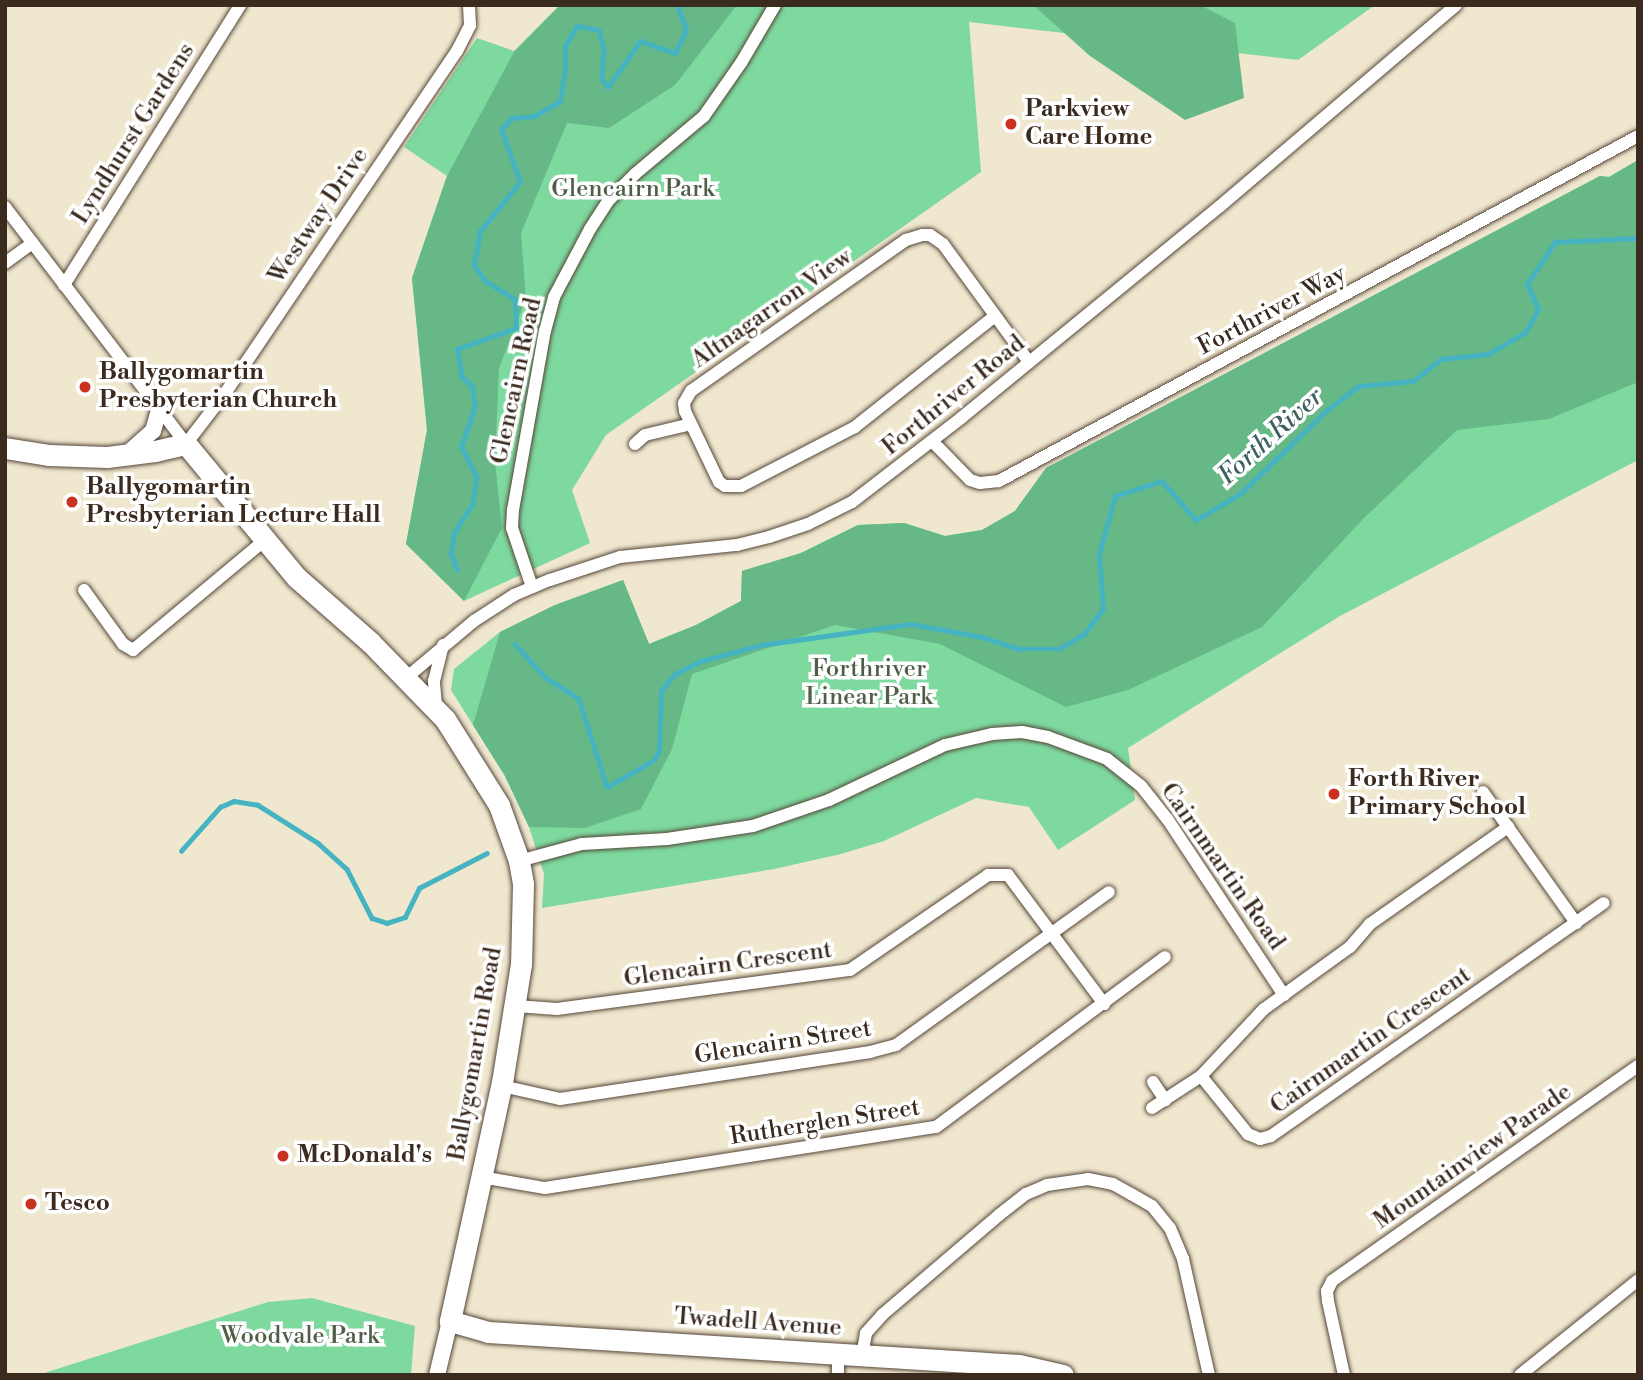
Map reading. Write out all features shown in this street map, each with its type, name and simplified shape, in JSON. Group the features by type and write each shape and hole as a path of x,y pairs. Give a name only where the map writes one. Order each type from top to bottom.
{"highway":[{"path":"5,448 49,455 125,455 186,443"},
{"name":"Ballygomartin Road","path":"186,443 296,577 406,678 436,710 472,758 499,805 519,861 523,901 516,1006 502,1086 450,1321"},
{"name":"Twadell Avenue","path":"450,1321 488,1332 838,1364 862,1356 1019,1365 1063,1375"}],"street":[{"name":"Lyndhurst Gardens","path":"64,285 240,5"},
{"name":"Westway Drive","path":"186,443 233,381 463,42 471,19 469,5"},
{"name":"Glencairn Road","path":"532,587 516,540 513,510 545,331 554,297 608,201 635,174 704,116 741,63 775,5"},
{"name":"Forthriver Road","path":"406,678 474,621 532,587 620,557 737,545 808,524 852,502 932,441 1230,199 1457,5"},
{"name":"Forthriver Way","path":"932,441 970,480 989,484 999,481 1638,136"},
{"name":"Ballygomartin Road","path":"5,207 186,443"},
{"name":"Altnagarron View","path":"691,425 684,403 691,391 906,240 922,235 937,239 995,316"},
{"path":"5,263 33,243"},
{"path":"635,444 645,435 691,425 719,482 725,486 741,486 855,427 995,316 1028,362"},
{"path":"125,455 153,431 159,410"},
{"path":"84,590 122,644 133,650 264,541"},
{"path":"436,710 435,681 443,645"},
{"name":"Cairnmartin Road","path":"519,861 582,844 678,838 753,826 829,800 945,745 992,734 1022,732 1048,737 1107,758 1141,786 1168,820 1284,995"},
{"path":"1483,792 1576,923"},
{"path":"1152,1108 1201,1076 1264,1009 1350,947 1370,924 1508,827"},
{"name":"Glencairn Crescent","path":"516,1006 557,1009 850,970 988,874 1008,875 1104,1004"},
{"name":"Glencairn Street","path":"502,1086 560,1098 870,1052 896,1045 1109,892"},
{"name":"Cairnmartin Crescent","path":"1201,1076 1248,1134 1260,1139 1271,1136 1604,903"},
{"name":"Rutherglen Street","path":"481,1177 545,1188 936,1126 1165,957"},
{"name":"Mountainview Parade","path":"1344,1375 1328,1301 1327,1291 1332,1281 1638,1066"},
{"path":"1153,1082 1165,1100"},
{"path":"862,1356 866,1333 882,1315 999,1215 1026,1194 1047,1185 1088,1179 1113,1184 1152,1206 1170,1228 1183,1259 1209,1375"},
{"path":"1520,1375 1638,1280"},
{"name":"Ballygomartin Road","path":"437,1375 450,1321"}],"green space":[{"name":"Glencairn Park","path":"560,5 1375,5 1298,60 969,22 981,172 606,435 572,490 590,543 464,601 406,544 427,430 412,278 447,176 404,147 477,38 514,51"},
{"path":"560,5 737,5 675,85 609,128 567,123 521,233 526,299 499,368 495,462 502,528 464,601 406,544 427,430 412,278 447,176 514,52"},
{"path":"1033,5 1200,5 1235,23 1244,98 1185,120 1090,56"},
{"name":"Forthriver Linear Park","path":"1638,160 1638,460 1340,616 1128,748 1135,800 1058,850 1029,807 976,798 884,841 841,854 774,869 542,908 544,874 529,827 505,776 451,690 454,669 500,632 555,605 623,580 649,644 696,625 741,601 742,571 801,553 858,525 904,523 945,536 982,530 1015,511 1046,468 1600,176 1609,177"},
{"name":"Forthriver Linear Park","path":"1638,160 1638,382 1549,419 1457,430 1363,519 1262,627 1128,690 1066,707 940,644 835,625 692,674 672,749 641,809 585,828 529,827 505,776 473,725 500,632 555,605 623,580 649,644 696,625 741,601 742,571 801,553 858,525 904,523 945,536 982,530 1015,511 1046,468 1600,176 1609,177"},
{"name":"Woodvale Park","path":"312,1298 415,1326 411,1375 38,1375 268,1302"}],"waterway":[{"path":"457,570 451,554 454,533 473,502 476,476 461,447 475,407 472,386 462,378 457,349 516,328 515,300 485,281 474,265 480,231 520,182 501,129 512,118 535,116 560,101 565,71 565,46 577,26 599,30 604,49 602,79 608,87 640,41 675,53 686,30 677,5"},
{"name":"Forth River","path":"515,644 545,677 579,699 607,787 654,760 659,751 661,691 675,674 701,661 761,645 911,624 982,637 1020,649 1059,649 1084,634 1103,609 1099,554 1115,496 1162,481 1196,520 1240,494 1327,410 1359,386 1413,381 1441,359 1488,354 1526,332 1538,309 1527,284 1555,242 1638,238"},
{"name":"Forth River","path":"181,851 220,807 234,801 258,805 318,843 347,869 372,918 387,923 405,917 419,888 487,853"}],"place":[{"name":"Parkview Care Home","path":"1011,124"},
{"name":"Ballygomartin Presbyterian Church","path":"85,387"},
{"name":"Ballygomartin Presbyterian Lecture Hall","path":"72,502"},
{"name":"Forth River Primary School","path":"1334,794"},
{"name":"McDonald's","path":"283,1156"},
{"name":"Tesco","path":"31,1204"}]}
